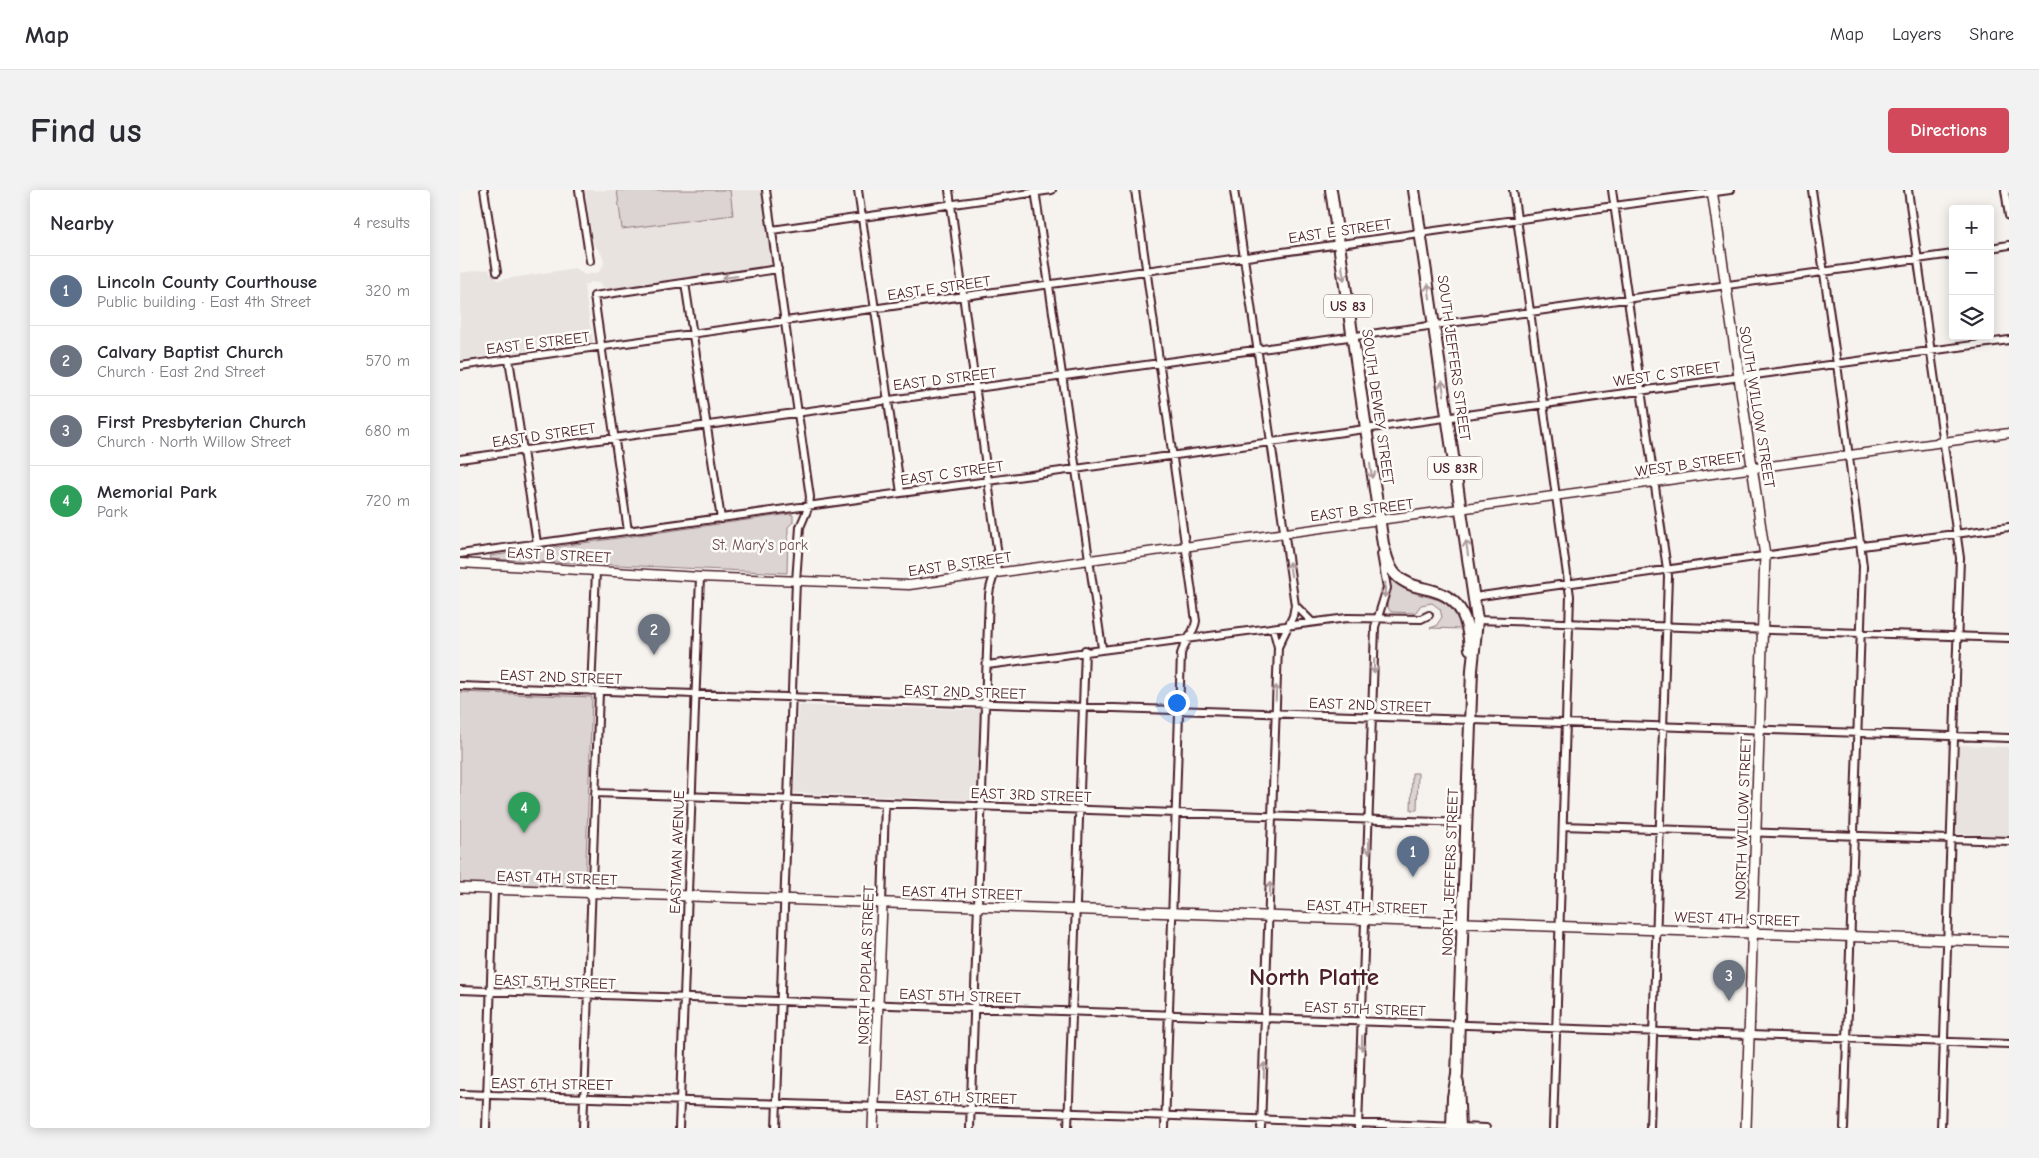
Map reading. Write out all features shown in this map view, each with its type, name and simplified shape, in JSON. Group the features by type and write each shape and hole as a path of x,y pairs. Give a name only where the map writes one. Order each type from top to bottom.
{"highway":[{"name":"SOUTH DEWEY STREET","path":"1331,190 1379,522 1389,564"},
{"name":"SOUTH JEFFERS STREET","path":"1414,190 1477,620"},
{"name":"NORTH JEFFERS STREET","path":"1389,564 1396,575 1406,582 1442,594 1456,603 1467,623 1472,670"},
{"name":"NORTH JEFFERS STREET","path":"1456,1128 1453,1097 1457,1075 1472,670 1477,620"}],"main road":[{"name":"SOUTH WILLOW STREET","path":"1712,191 1765,556 1764,630"},
{"name":"NORTH WILLOW STREET","path":"1746,1128 1764,630"},
{"name":"EAST 4TH STREET","path":"460,888 1463,924"},
{"name":"NORTH POPLAR STREET","path":"873,1124 882,904"},
{"name":"WEST 4TH STREET","path":"1463,924 2009,942"}],"street":[{"path":"484,190 497,272"},
{"path":"579,190 590,261"},
{"path":"766,190 798,413 809,506 800,527 796,581 776,1128"},
{"path":"858,190 901,493"},
{"path":"948,190 998,556 998,566 990,584 970,1128"},
{"path":"772,230 1052,190"},
{"path":"1135,190 1196,621 1195,629 1181,654 1165,1128"},
{"path":"1234,190 1296,605 1278,647"},
{"path":"1513,190 1569,583 1570,623 1553,1128"},
{"path":"1612,190 1668,570 1650,1128"},
{"name":"EAST E STREET","path":"460,366 1730,190"},
{"path":"1812,190 1861,544 1860,633 1844,1128"},
{"path":"1908,190 1960,558 1949,839 1941,1128"},
{"path":"2005,190 2009,216"},
{"path":"1036,191 1102,648"},
{"path":"1994,248 2009,246"},
{"name":"EAST D STREET","path":"460,459 1949,254"},
{"path":"628,531 594,296 778,269"},
{"path":"685,283 721,519"},
{"name":"WEST C STREET","path":"1448,417 2009,340"},
{"path":"509,359 537,544"},
{"name":"EAST C STREET","path":"460,554 1448,417"},
{"name":"WEST B STREET","path":"1461,510 2009,433"},
{"name":"EAST B STREET","path":"460,563 700,577 909,586 1461,510"},
{"path":"1474,597 1765,556 2009,527"},
{"name":"SOUTH DEWEY STREET","path":"1358,1126 1367,920 1376,627 1386,588 1380,543 1382,538"},
{"path":"583,1128 595,793 596,571"},
{"name":"EASTMAN AVENUE","path":"679,1128 700,577"},
{"path":"1296,605 1312,622"},
{"path":"987,664 1347,618 1421,619 1429,615"},
{"path":"1477,620 2009,638"},
{"path":"1261,1128 1278,647 1273,628"},
{"path":"1068,1128 1085,650"},
{"name":"EAST 2ND STREET","path":"460,686 1178,712 2009,738"},
{"name":"EAST 3RD STREET","path":"595,793 1467,823"},
{"name":"NORTH POPLAR STREET","path":"882,904 885,803"},
{"path":"1563,826 2009,841"},
{"path":"486,1128 494,890"},
{"name":"EAST 5TH STREET","path":"460,990 684,1000 1363,1021 2009,1044"},
{"name":"EAST 6TH STREET","path":"460,1094 1166,1115 1358,1126 1486,1128"}],"shaded area":[{"path":"585,190 762,190 772,268 607,289 598,283 591,282 584,286 593,342 460,360 460,273 489,269 490,273 498,280 575,268 585,275 599,272 604,264 603,256 593,243"},
{"path":"798,705 980,710 976,800 794,793"},
{"path":"1959,745 2009,747 2009,836 1956,834"}],"green space":[{"path":"617,190 730,190 733,215 622,229"},
{"name":"St. Mary's park","path":"793,515 793,522 788,527 787,573 491,559 490,556"},
{"path":"1389,576 1405,589 1437,599 1450,606 1456,611 1463,629 1430,628 1436,626 1442,617 1440,609 1432,603 1421,605 1415,613 1391,612 1387,606"},
{"path":"460,692 592,697 585,887 460,883"},
{"path":"1412,773 1418,773 1417,810 1411,810"}],"place":[{"name":"Calvary Baptist Church","path":"654,655"},
{"name":"Memorial Park","path":"524,833"},
{"name":"Lincoln County Courthouse","path":"1413,877"},
{"name":"First Presbyterian Church","path":"1729,1001"}],"district":[{"name":"North Platte","path":"1314,976"}]}
